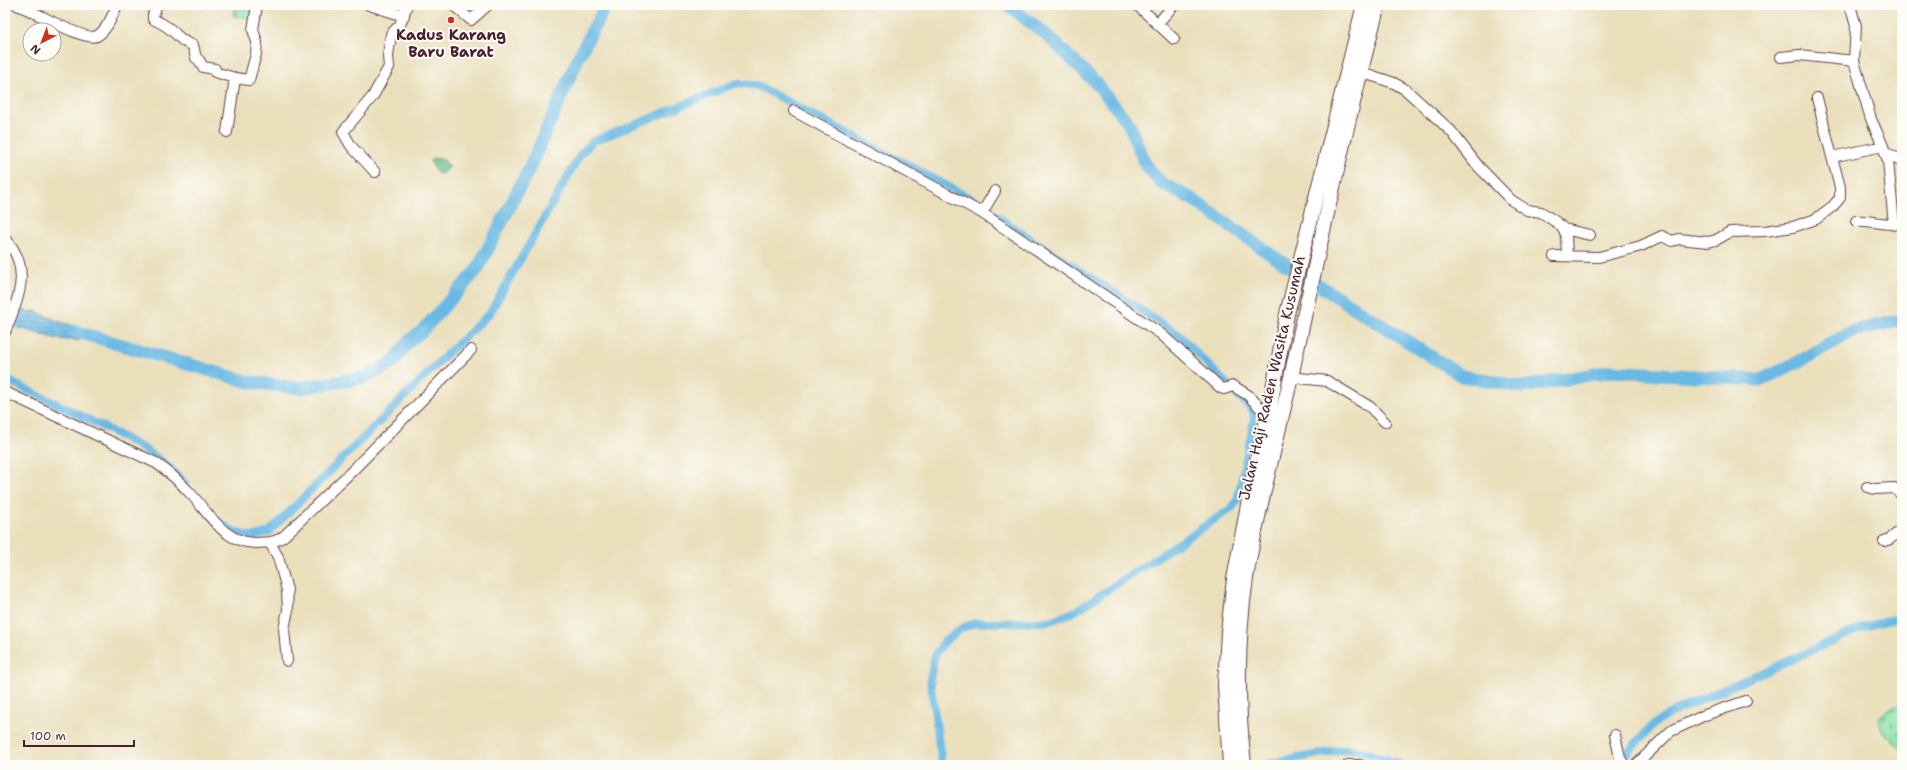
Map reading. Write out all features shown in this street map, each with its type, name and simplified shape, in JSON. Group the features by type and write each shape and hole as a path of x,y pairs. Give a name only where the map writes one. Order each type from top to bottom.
{"highway":[{"name":"Jalan Haji Raden Wasita Kusumah","path":"1244,762 1240,702 1240,579 1254,472 1268,416 1287,314 1364,5"},
{"name":"Jalan Haji Raden Wasita Kusumah","path":"1230,764 1225,685 1228,632 1240,579 1255,527 1322,233 1378,5"}],"street":[{"path":"18,5 78,34 90,37 97,35 108,24 117,5"},
{"path":"157,5 153,14 153,19 171,30 186,44 193,45 196,58 199,60 202,67 215,69 215,72 235,78 249,80 256,54 257,42 253,30 257,5"},
{"path":"369,5 404,16"},
{"path":"374,172 351,146 343,132 373,96 389,67 388,56 391,34 400,25 408,5"},
{"path":"453,5 471,20 488,5"},
{"path":"1137,5 1174,39"},
{"path":"1158,24 1174,5"},
{"path":"1850,5 1856,26 1854,60 1871,119 1888,161 1898,224 1877,224 1867,220 1856,220"},
{"path":"1782,57 1806,55 1854,60"},
{"path":"1361,72 1394,83 1406,90 1451,131 1478,166 1511,200 1527,210 1541,212 1564,229 1590,235"},
{"path":"227,132 235,78"},
{"path":"1554,256 1599,257 1641,246 1662,236 1672,241 1679,239 1708,242 1716,240 1726,233 1765,231 1792,227 1816,219 1834,206 1841,196 1817,98"},
{"path":"794,111 982,212 1161,334 1213,381 1248,395 1268,416"},
{"path":"1832,157 1884,149 1902,161"},
{"path":"982,212 995,191"},
{"path":"1564,229 1566,236 1567,256"},
{"path":"5,238 14,249 21,267 17,299 5,332"},
{"path":"5,392 156,463 176,479 190,493 213,522 232,537 250,543 270,543 277,541 284,536 347,476 471,350"},
{"path":"1290,377 1327,381 1370,407 1385,422"},
{"path":"1867,487 1876,489 1894,488 1902,495"},
{"path":"1884,541 1890,539 1902,529"},
{"path":"270,543 278,557 288,590 288,610 284,629 287,661"},
{"path":"1636,765 1671,731 1705,715 1746,701"},
{"path":"1615,735 1622,761"},
{"path":"1348,765 1360,765"}],"green space":[{"path":"235,5 258,5 254,21 248,18 233,16"},
{"path":"433,158 444,160 450,167 442,174 437,173 430,161"},
{"path":"1902,702 1902,749 1882,731 1878,717"}],"water":[{"path":"5,303 29,312 36,311 57,321 90,330 92,336 72,340 61,339 5,324"}],"waterway":[{"path":"74,331 249,382 299,388 363,378 383,368 394,361 409,341 422,331 477,270 531,165 580,54 606,5"},
{"path":"1008,5 1050,38 1097,84 1129,124 1145,164 1161,183 1192,199 1276,258 1462,376 1523,387 1611,371 1761,380 1800,361 1853,331 1902,320"},
{"path":"217,520 235,532 252,537 269,532 490,313 580,155 592,142 737,83 758,86 974,200 1020,232 1178,334 1253,411 1254,419 1237,501 1232,508 1074,612 1053,620 1040,622 975,623 962,628 944,642 935,655 930,679 942,765"},
{"path":"5,379 86,418 133,443 161,460 185,483"},
{"path":"1615,765 1653,725 1669,714 1864,627 1902,617"},
{"path":"1263,765 1345,749 1361,751 1401,765"}],"place":[{"name":"Kadus Karang Baru Barat","path":"451,20"}]}
